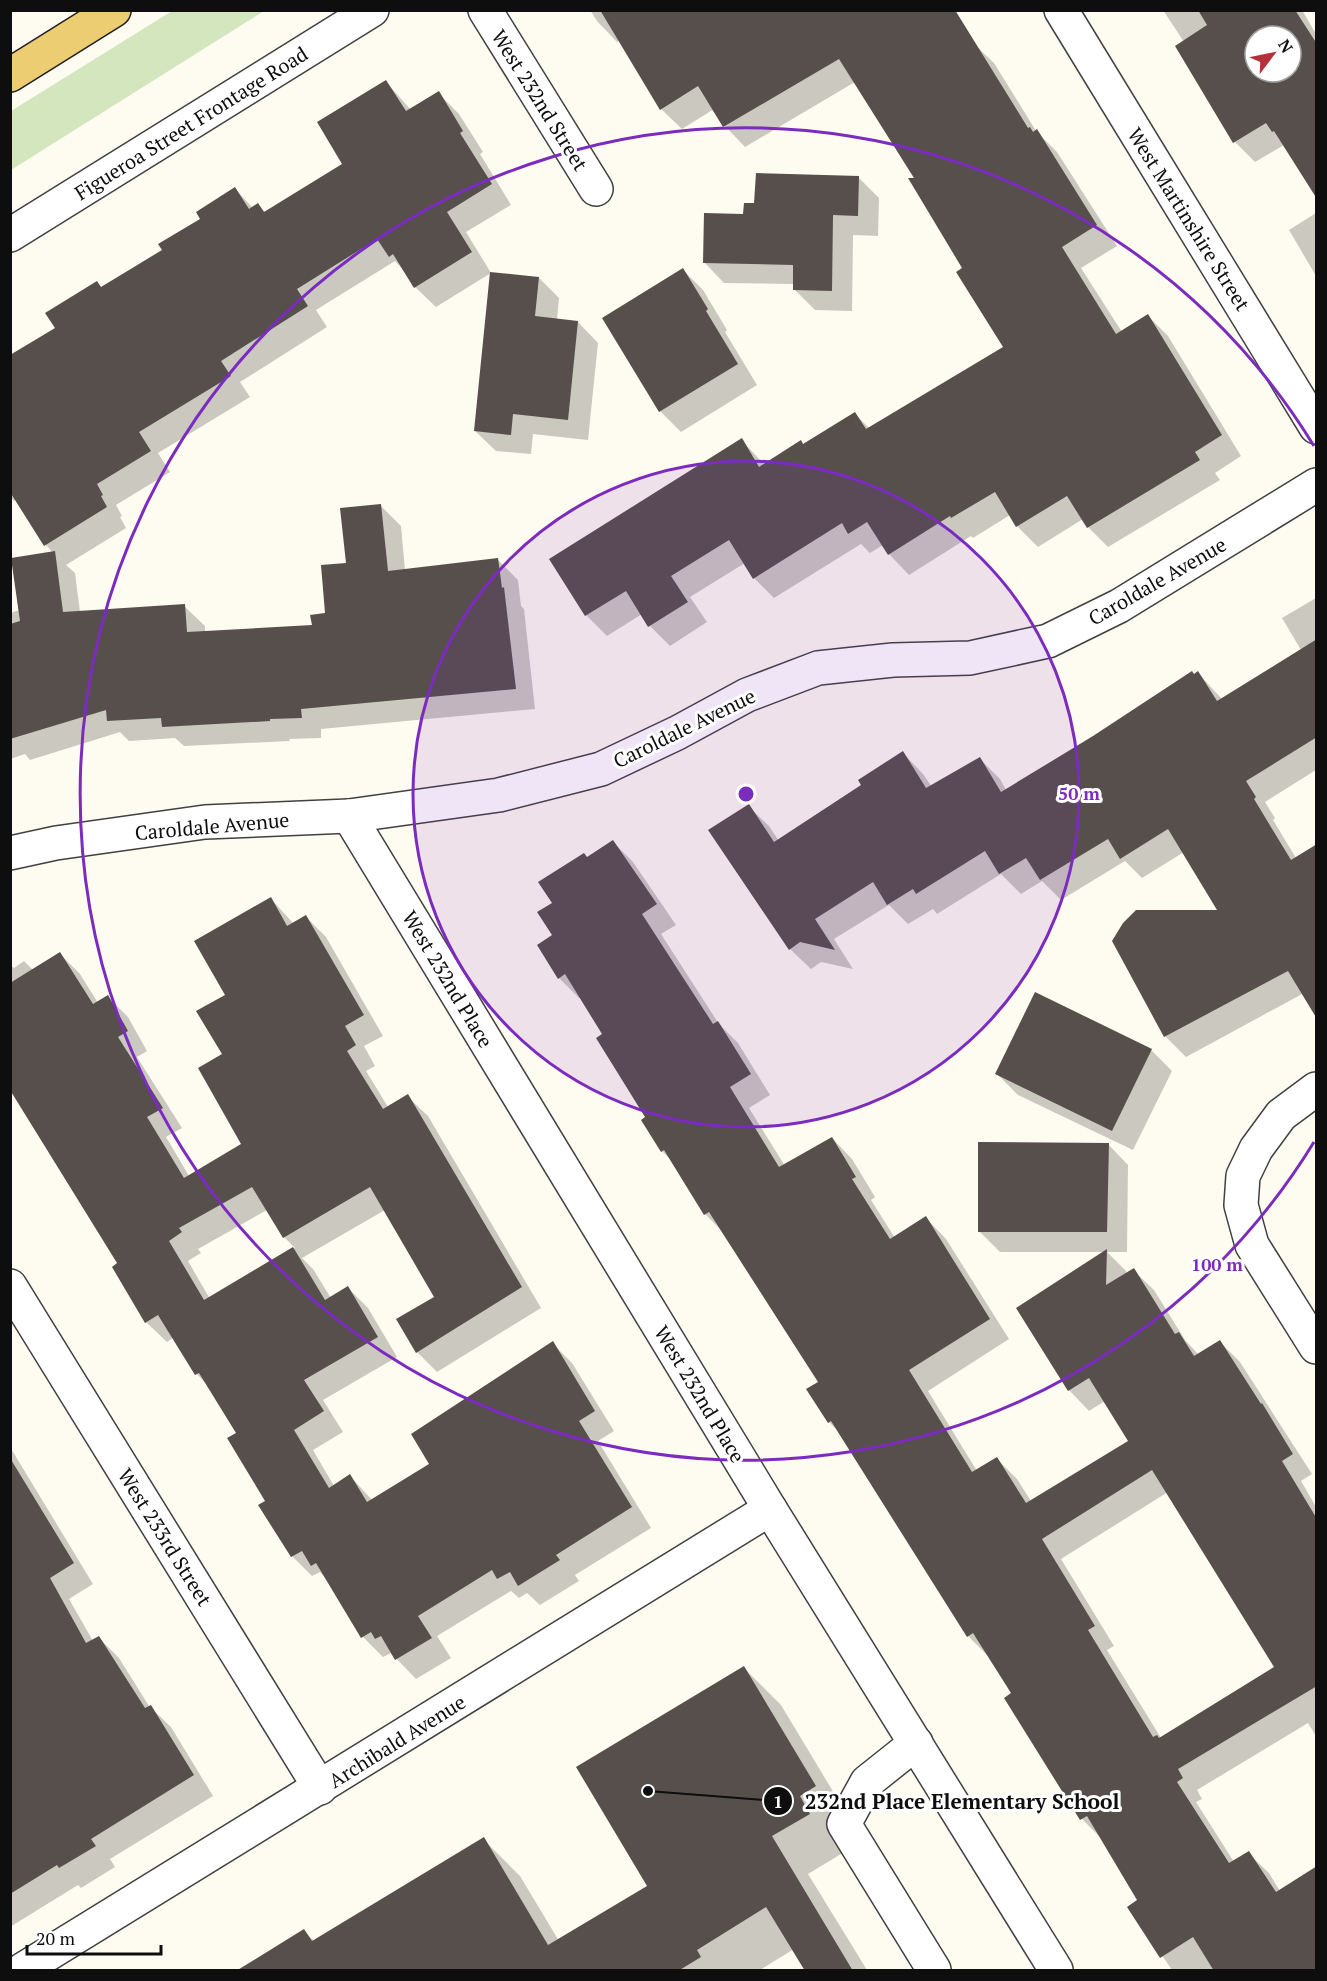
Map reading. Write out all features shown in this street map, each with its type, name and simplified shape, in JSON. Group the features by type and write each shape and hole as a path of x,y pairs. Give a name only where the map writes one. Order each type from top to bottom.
{"main road":[{"path":"10,75 114,10"}],"street":[{"name":"Figueroa Street Frontage Road","path":"10,235 372,10"},
{"name":"West 232nd Street","path":"485,10 596,189"},
{"name":"West Martinshire Street","path":"1061,10 1317,427"},
{"name":"Caroldale Avenue","path":"10,853 56,843 205,822 349,816 499,795 601,769 677,733 747,695 818,668 893,660 970,658 1048,641 1119,606 1317,485"},
{"name":"West 232nd Place","path":"349,816 770,1509 1056,1971"},
{"path":"1317,1089 1281,1115 1256,1149 1243,1176 1241,1205 1252,1245 1317,1347"},
{"name":"West 233rd Street","path":"10,1286 320,1788"},
{"name":"Archibald Avenue","path":"22,1971 770,1509"},
{"path":"916,1743 867,1782 844,1824 934,1971"}],"green space":[{"path":"172,11 264,11 11,170 11,111"}],"building":[{"path":"600,10 955,10 1028,128 1030,127 1033,132 1037,129 1097,225 1062,247 1116,334 1148,314 1222,435 1195,452 1200,460 1087,528 1067,496 1016,527 995,492 951,518 950,516 888,555 867,522 848,534 842,523 753,579 729,540 671,576 688,602 648,627 626,591 585,616 549,559 742,438 759,467 801,440 803,444 855,412 866,429 1003,347 956,272 962,268 908,178 914,178 839,59 723,127 698,86 660,110"},
{"path":"1198,10 1295,10 1317,44 1317,199 1274,131 1272,132 1266,123 1233,143 1175,46 1207,25"},
{"path":"386,80 406,111 439,91 463,131 460,133 492,184 447,212 472,252 414,288 393,254 389,257 377,239 297,289 308,306 221,361 231,376 139,432 151,451 97,484 107,507 44,546 10,492 10,355 55,328 45,313 97,281 101,287 162,250 158,244 200,219 196,212 235,187 249,209 258,203 264,212 342,164 317,122"},
{"path":"756,173 859,176 858,216 833,215 832,291 793,290 793,265 703,263 704,213 743,214 744,203 754,203"},
{"path":"683,268 738,364 659,412 602,318"},
{"path":"490,272 539,277 535,316 578,321 568,420 513,414 511,435 474,431"},
{"path":"381,504 388,571 498,558 502,588 504,587 516,689 301,709 302,718 162,727 161,718 107,721 106,710 10,739 10,624 20,621 11,558 55,551 63,612 185,604 187,632 312,625 310,615 325,613 321,565 346,563 340,508"},
{"path":"1317,639 1317,737 1246,781 1256,797 1254,799 1291,860 1317,844 1317,1019 1288,971 1164,1037 1112,941 1123,923 1136,910 1217,910 1168,829 1120,859 1108,839 1040,880 1026,858 999,874 985,851 916,894 913,889 887,905 873,882 815,919 835,950 800,942 789,950 708,830 749,804 774,842 861,785 858,780 903,751 926,788 980,757 1001,792 1093,736 1192,671 1194,674 1198,671 1217,701"},
{"path":"613,840 657,904 642,914 713,1024 718,1021 751,1074 730,1087 779,1167 832,1137 856,1177 852,1179 890,1239 926,1216 990,1319 909,1370 972,1472 997,1457 1026,1503 1128,1441 1089,1378 1068,1391 1016,1308 1107,1249 1106,1285 1134,1268 1175,1334 1179,1332 1194,1356 1220,1340 1262,1403 1293,1454 1282,1461 1317,1519 1317,1686 1178,1769 1183,1778 1177,1782 1229,1863 1249,1851 1276,1892 1317,1866 1317,1971 1214,1971 1193,1937 1160,1958 1127,1907 1137,1900 1087,1816 1080,1820 1004,1698 1011,1693 973,1633 967,1637 831,1421 828,1423 806,1389 818,1382 709,1212 704,1215 664,1150 661,1152 641,1120 645,1117 596,1038 602,1034 565,974 558,979 537,945 552,935 537,912 552,903 538,882 584,853 587,857","holes":["1152,1470 1274,1667 1159,1738 1157,1735 1153,1737 1088,1630 1095,1626 1042,1539"]},
{"path":"271,897 287,926 306,915 364,1015 345,1026 356,1045 347,1051 383,1109 408,1094 522,1287 416,1353 396,1319 434,1297 370,1187 283,1238 252,1187 179,1228 182,1232 169,1241 204,1300 293,1247 325,1300 348,1286 378,1337 304,1380 324,1411 294,1430 329,1488 350,1474 367,1502 429,1464 411,1434 553,1341 595,1411 579,1421 632,1507 556,1555 560,1560 518,1586 510,1572 497,1579 492,1570 418,1616 432,1638 395,1660 381,1636 375,1639 371,1632 361,1638 316,1563 311,1566 302,1551 291,1557 258,1505 265,1501 227,1438 236,1433 199,1373 195,1375 158,1315 145,1323 112,1267 117,1263 10,1090 10,983 60,952 93,1004 108,995 128,1031 118,1037 163,1108 147,1117 184,1178 241,1144 198,1068 222,1054 196,1011 225,995 194,941"},
{"path":"1035,992 1152,1049 1112,1131 995,1074"},
{"path":"978,1142 1109,1143 1107,1232 978,1232"},
{"path":"10,1458 74,1563 50,1578 86,1643 99,1636 145,1708 151,1705 194,1775 91,1839 96,1846 59,1868 57,1865 10,1894"},
{"path":"744,1666 816,1786 800,1796 810,1814 772,1836 853,1971 805,1971 766,1907 697,1950 701,1957 678,1971 236,1971 304,1929 312,1941 484,1837 548,1945 647,1886 576,1767"}],"place":[{"name":"232nd Place Elementary School","path":"648,1791"}]}
